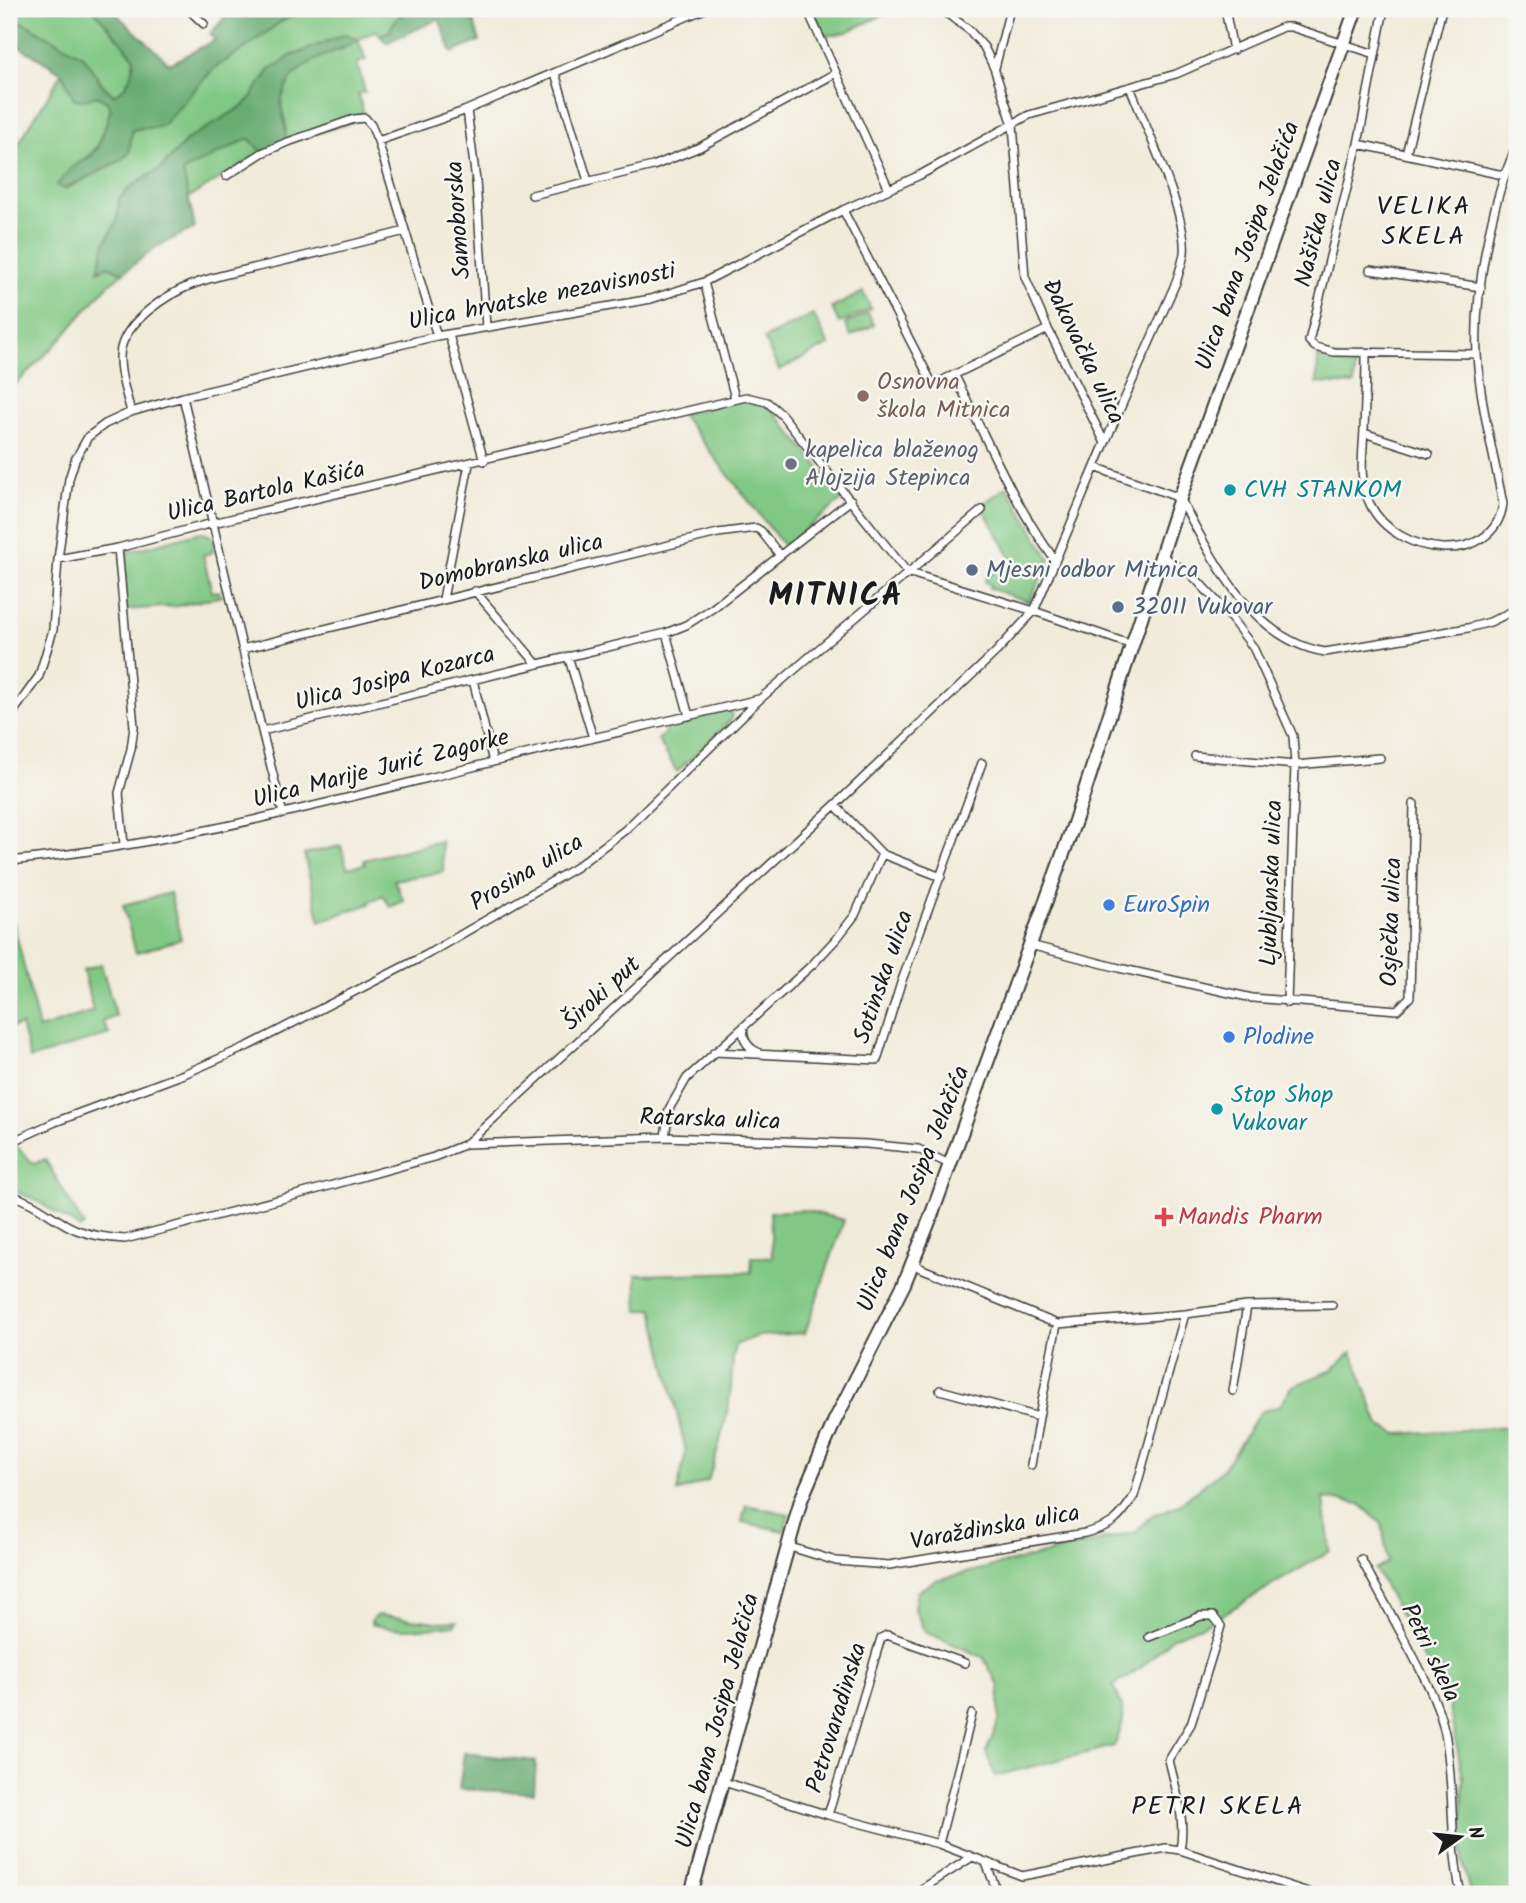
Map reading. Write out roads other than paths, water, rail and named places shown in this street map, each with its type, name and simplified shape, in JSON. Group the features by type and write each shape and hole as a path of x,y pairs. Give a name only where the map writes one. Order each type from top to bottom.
{"main road":[{"name":"Ulica bana Josipa Jelačića","path":"691,1894 801,1500 822,1448 913,1262 1079,808 1180,498 1356,9"}],"street":[{"path":"188,9 204,24"},
{"path":"378,141 467,110 705,9"},
{"path":"807,9 889,189"},
{"name":"Đakovačka ulica","path":"941,9 969,30 984,47 995,68 1013,125 1025,277 1105,443 1034,611"},
{"path":"995,68 1010,9"},
{"path":"1225,9 1233,50"},
{"name":"Našička ulica","path":"1366,354 1324,350 1309,341 1357,144 1384,9"},
{"path":"1406,154 1442,9"},
{"name":"Ulica hrvatske nezavisnosti","path":"9,718 39,676 53,630 58,559 69,479 75,460 96,430 131,412 437,336 651,299 704,282 1048,108 1176,74 1283,27 1343,43"},
{"path":"1343,43 1375,54"},
{"path":"555,73 588,181"},
{"path":"532,195 653,166 700,147 836,73"},
{"path":"1105,443 1177,280 1184,253 1178,211 1130,87"},
{"name":"Samoborska","path":"467,110 476,181 486,327"},
{"path":"226,176 262,153 285,143 354,119 365,118 372,125 378,141 437,336"},
{"path":"1357,144 1503,175"},
{"path":"1477,354 1366,354 1362,479 1369,503 1395,535 1424,547 1456,547 1482,538 1501,517 1503,504 1477,354 1480,287 1503,175 1517,145"},
{"path":"843,211 933,385 1048,329"},
{"path":"131,412 122,374 121,349 126,336 137,322 167,298 189,286 228,274 405,231"},
{"path":"1370,270 1480,287"},
{"path":"704,282 735,398"},
{"path":"449,335 484,461"},
{"path":"955,376 1009,483 1043,545 1055,561"},
{"path":"183,397 284,814"},
{"name":"Ulica Bartola Kašića","path":"58,559 118,548 213,523 484,461 735,398 758,398 774,407 807,444 907,572"},
{"path":"1364,433 1429,454"},
{"path":"443,599 469,464"},
{"path":"1095,467 1180,498 1210,554 1254,612 1293,643 1308,649 1325,652 1468,628 1490,622 1517,609"},
{"name":"Ulica Josipa Kozarca","path":"262,731 666,633 687,625 713,608 851,500"},
{"name":"Prosina ulica","path":"9,1143 55,1122 184,1074 248,1046 426,955 600,851 760,699 982,510"},
{"name":"Domobranska ulica","path":"242,649 475,591 751,528 761,531 779,554"},
{"path":"118,548 134,727 119,793 124,845"},
{"name":"Ljubljanska ulica","path":"1162,556 1192,575 1223,608 1253,647 1293,736 1296,765 1287,1003"},
{"path":"907,572 1132,645"},
{"name":"Ulica Josipa Kozarca","path":"475,591 537,664"},
{"name":"Široki put","path":"9,1195 26,1199 75,1229 101,1238 125,1239 434,1157 466,1144 835,805 997,651 1034,611"},
{"path":"666,633 690,716"},
{"path":"568,656 593,738"},
{"path":"473,680 492,762"},
{"name":"Ulica Marije Jurić Zagorke","path":"9,862 124,845 284,814 760,699"},
{"path":"1195,755 1296,765 1380,758"},
{"name":"Sotinska ulica","path":"714,1052 877,1060 901,983 982,763"},
{"name":"Osječka ulica","path":"1030,945 1229,993 1287,1003 1397,1010 1410,997 1415,804"},
{"path":"835,805 882,854 941,877"},
{"name":"Sotinska ulica","path":"665,1137 669,1109 687,1078 813,964 847,928 882,854"},
{"path":"744,1025 744,1040 748,1046 761,1053"},
{"name":"Ratarska ulica","path":"466,1144 665,1137 899,1146 918,1149 949,1164"},
{"path":"913,1262 919,1268 1057,1324 1185,1314 1247,1306 1332,1305"},
{"path":"1233,1391 1247,1306"},
{"name":"Varaždinska ulica","path":"787,1546 836,1561 889,1565 1085,1534 1107,1527 1124,1512 1134,1496 1185,1314"},
{"path":"1031,1465 1057,1324"},
{"path":"940,1390 1039,1417"},
{"name":"Petri skela","path":"1361,1559 1429,1686 1438,1709 1445,1733 1454,1857 1461,1894"},
{"path":"1149,1637 1201,1616 1213,1616 1221,1626 1191,1724 1169,1760 1183,1819 1184,1833 1180,1850"},
{"name":"Petrovaradinska","path":"828,1815 881,1638 887,1635 965,1663"},
{"path":"939,1844 972,1714"},
{"path":"724,1782 828,1815 939,1844 1022,1876 1166,1848 1180,1850 1314,1894"},
{"path":"914,1894 972,1857"},
{"path":"986,1863 998,1894"}],"place":[{"name":"Osnovna škola Mitnica","path":"863,396"},
{"name":"kapelica blaženog Alojzija Stepinca","path":"791,464"},
{"name":"CVH STANKOM","path":"1230,490"},
{"name":"Mjesni odbor Mitnica","path":"972,570"},
{"name":"32011 Vukovar","path":"1118,607"},
{"name":"EuroSpin","path":"1109,905"},
{"name":"Plodine","path":"1229,1037"},
{"name":"Stop Shop Vukovar","path":"1217,1109"},
{"name":"Mandis Pharm","path":"1164,1217"}],"district":[{"name":"VELIKA SKELA","path":"1424,222"},
{"name":"MITNICA","path":"836,596"},
{"name":"PETRI SKELA","path":"1218,1807"}]}
